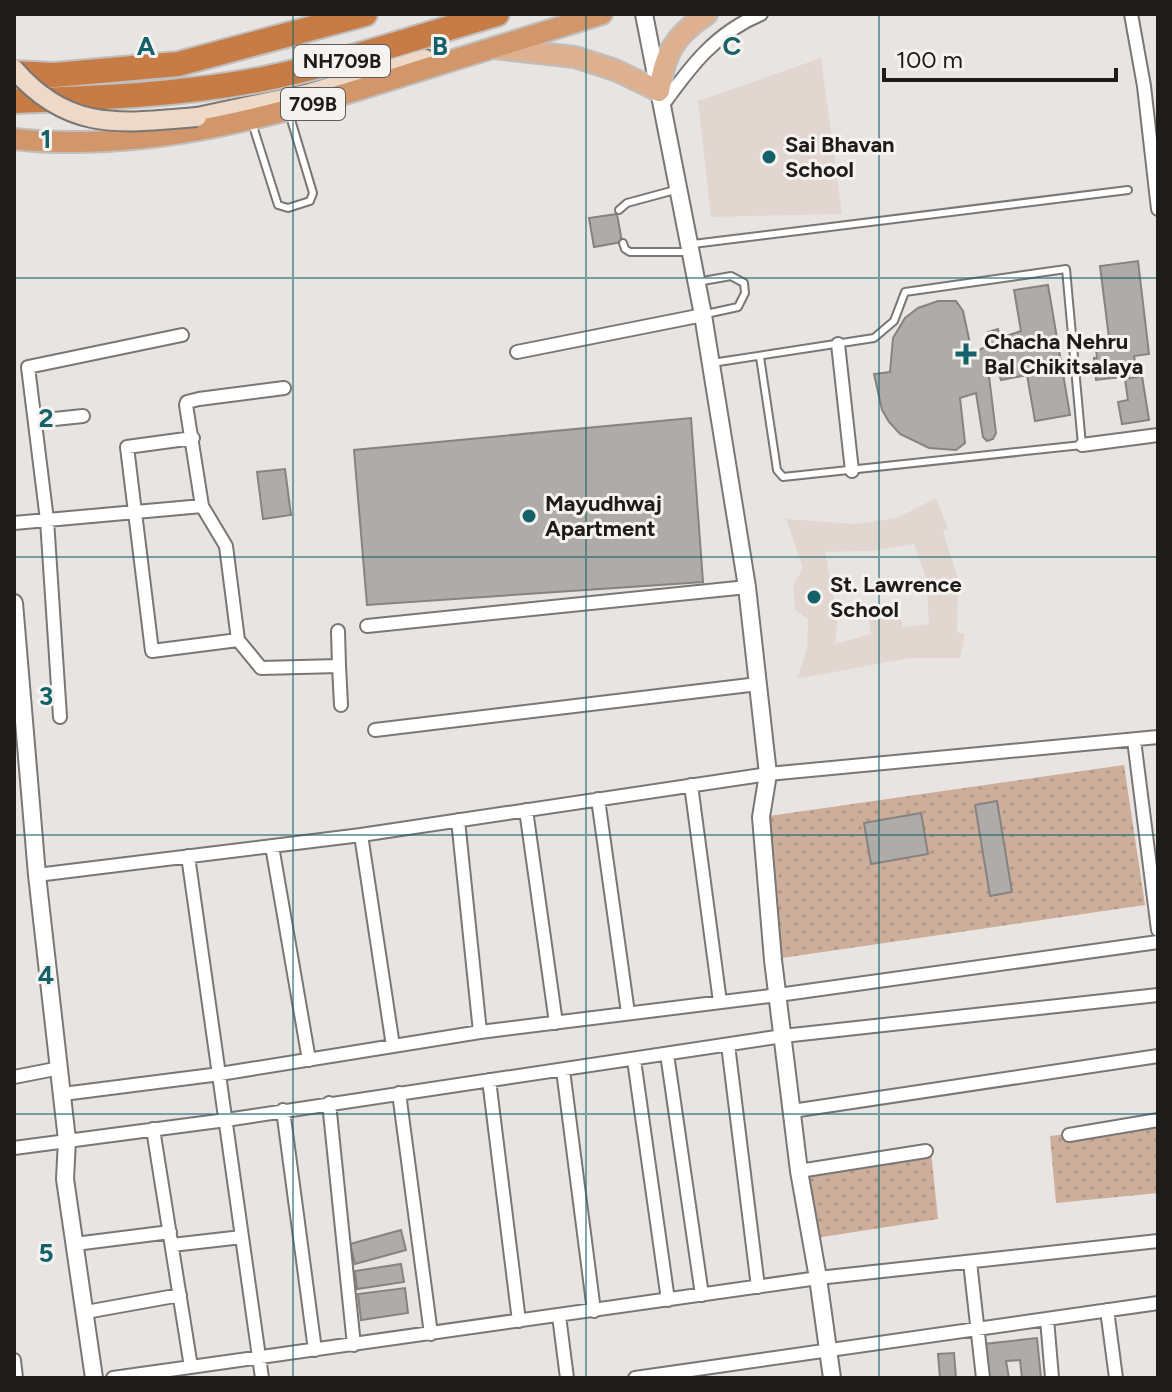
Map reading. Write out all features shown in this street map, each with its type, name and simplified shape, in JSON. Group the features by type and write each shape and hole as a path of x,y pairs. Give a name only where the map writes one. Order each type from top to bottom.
{"highway":[{"name":"NH709B","path":"14,71 54,75 178,64 365,14"},
{"name":"NH709B","path":"14,101 109,97 260,79 343,61 471,19 497,14"},
{"name":"709B","path":"14,139 82,142 183,133 323,101 602,14"}],"main road":[{"path":"14,71 45,97 87,117 118,123 197,117 310,93 569,14"},
{"path":"494,48 575,57 615,70 660,99 663,65 670,48 688,26 707,14"}],"street":[{"path":"644,14 703,315 747,587 768,774 761,817 778,995 799,1171 832,1378"},
{"path":"660,99 725,33 761,14"},
{"path":"1131,14 1144,86 1158,209"},
{"path":"517,352 703,315"},
{"path":"60,717 47,520 28,369 30,365 182,335"},
{"path":"838,344 852,471"},
{"path":"284,388 187,402 202,506 226,546 238,640 261,668 339,666"},
{"path":"35,421 83,416"},
{"path":"1082,445 1158,435"},
{"path":"193,438 127,447 152,651 238,640"},
{"path":"14,523 202,506"},
{"path":"367,626 747,587"},
{"path":"14,603 37,875 63,1094 67,1140 65,1179 94,1378"},
{"path":"338,631 341,705"},
{"path":"375,730 759,690"},
{"path":"37,875 361,835 768,774 1158,737"},
{"path":"1134,740 1158,930"},
{"path":"691,785 720,1002"},
{"path":"598,799 628,1013"},
{"path":"526,810 556,1023"},
{"path":"458,820 480,1032"},
{"path":"361,835 393,1046"},
{"path":"272,846 309,1060"},
{"path":"188,856 262,1378"},
{"path":"63,1094 220,1074 480,1032 778,995 1158,942"},
{"path":"14,1148 226,1120 783,1036 1158,995"},
{"path":"728,1045 758,1287"},
{"path":"667,1054 702,1295"},
{"path":"792,1111 1158,1056"},
{"path":"634,1060 668,1300"},
{"path":"14,1077 60,1068"},
{"path":"563,1070 594,1311"},
{"path":"489,1080 519,1321"},
{"path":"399,1093 431,1334"},
{"path":"329,1103 354,1345"},
{"path":"283,1110 315,1350"},
{"path":"1069,1135 1158,1120"},
{"path":"153,1129 191,1367"},
{"path":"799,1171 926,1151"},
{"path":"75,1244 242,1237"},
{"path":"113,1378 818,1278 1158,1241"},
{"path":"970,1262 983,1378"},
{"path":"86,1312 180,1295"},
{"path":"635,1378 1158,1303"},
{"path":"1107,1310 1116,1378"},
{"path":"559,1316 567,1378"},
{"path":"1047,1319 1052,1378"},
{"path":"14,1360 16,1378"}],"lane":[{"path":"251,118 278,205 288,208 310,201 313,193 288,109"},
{"path":"619,210 627,203 678,190"},
{"path":"623,243 630,252 690,248 1128,190"},
{"path":"711,363 874,338 894,321 905,292 1066,269 1082,445 789,477 779,474 760,357"},
{"path":"696,282 731,276 744,283 745,293 738,307 703,315"}],"shaded area":[{"name":"Sai Bhavan School","path":"821,58 842,214 711,217 698,101"},
{"name":"St. Lawrence School","path":"936,498 948,529 943,531 958,579 957,632 965,634 960,658 909,658 797,679 807,649 808,620 795,609 793,586 803,568 786,519 856,524 897,518","holes":["914,544 926,578 929,624 903,627 900,616 869,621 871,634 835,644 838,620 825,552 870,551"]},
{"path":"1124,765 1145,905 775,959 762,817"},
{"path":"1158,1123 1158,1193 1056,1203 1050,1136"},
{"path":"931,1152 938,1219 816,1238 807,1170"}],"building":[{"path":"617,214 622,242 594,247 589,218"},
{"path":"1138,261 1149,354 1134,356 1135,362 1128,363 1129,376 1096,380 1096,348 1110,346 1100,266"},
{"path":"1048,285 1070,415 1035,421 1027,375 1001,380 999,374 989,376 996,433 993,439 987,441 983,437 976,393 960,398 965,443 956,450 929,448 900,434 882,410 874,374 890,372 893,338 905,318 918,308 938,301 956,301 963,311 972,353 988,346 988,332 998,329 1000,338 1021,331 1014,290"},
{"path":"1142,376 1149,420 1122,424 1118,402 1128,400 1125,379"},
{"name":"Mayudhwaj Apartment","path":"691,418 703,582 367,605 354,450"},
{"path":"285,469 291,515 263,519 257,472"},
{"path":"997,801 1012,892 990,896 975,805"},
{"path":"921,813 928,854 871,864 864,823"},
{"path":"401,1230 406,1250 355,1264 350,1244"},
{"path":"401,1264 404,1282 357,1289 355,1271"},
{"path":"405,1288 408,1313 361,1320 358,1294"},
{"path":"1037,1338 1041,1378 1022,1378 1020,1360 1006,1361 1009,1378 988,1378 984,1344"},
{"path":"954,1353 956,1378 940,1378 938,1354"}],"place":[{"name":"Sai Bhavan School","path":"769,157"},
{"name":"Chacha Nehru Bal Chikitsalaya","path":"966,354"},
{"name":"Mayudhwaj Apartment","path":"529,516"},
{"name":"St. Lawrence School","path":"814,597"}]}
